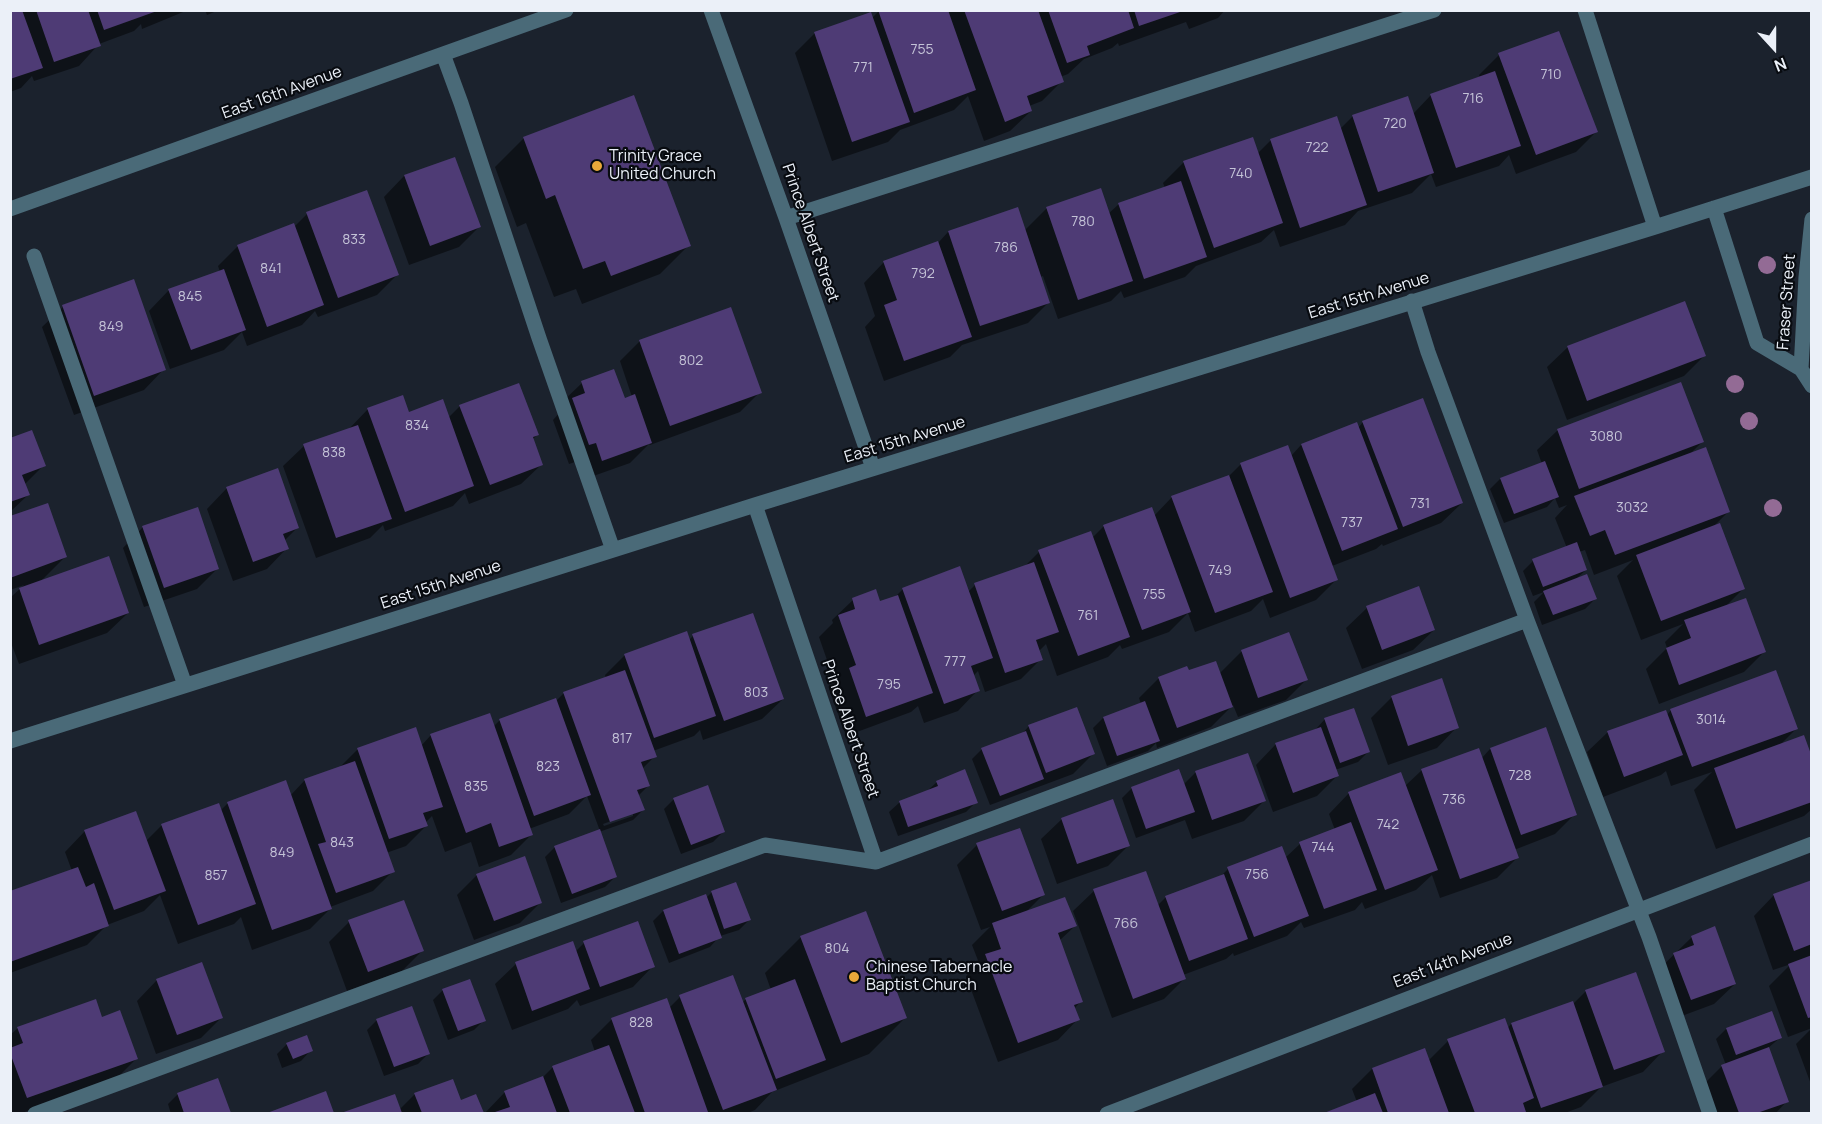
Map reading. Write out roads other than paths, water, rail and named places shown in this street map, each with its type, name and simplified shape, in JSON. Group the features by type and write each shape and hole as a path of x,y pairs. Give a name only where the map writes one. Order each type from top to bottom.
{"street":[{"name":"East 16th Avenue","path":"10,209 566,10"},
{"name":"Prince Albert Street","path":"711,10 873,468"},
{"path":"786,218 1434,10"},
{"path":"1585,10 1654,227"},
{"path":"443,54 613,550"},
{"name":"East 15th Avenue","path":"10,741 873,468 1812,177"},
{"path":"1714,208 1757,343 1801,369"},
{"name":"Fraser Street","path":"1812,219 1801,369 1812,386"},
{"path":"34,256 185,685"},
{"path":"1412,301 1432,363 1527,620 1649,937 1710,1113"},
{"name":"Prince Albert Street","path":"755,505 876,862"},
{"path":"35,1113 765,845 876,862 1527,620"},
{"name":"East 14th Avenue","path":"1107,1113 1812,844"}],"place":[{"name":"Trinity Grace United Church","path":"597,166"},
{"name":"Chinese Tabernacle Baptist Church","path":"854,977"}]}
